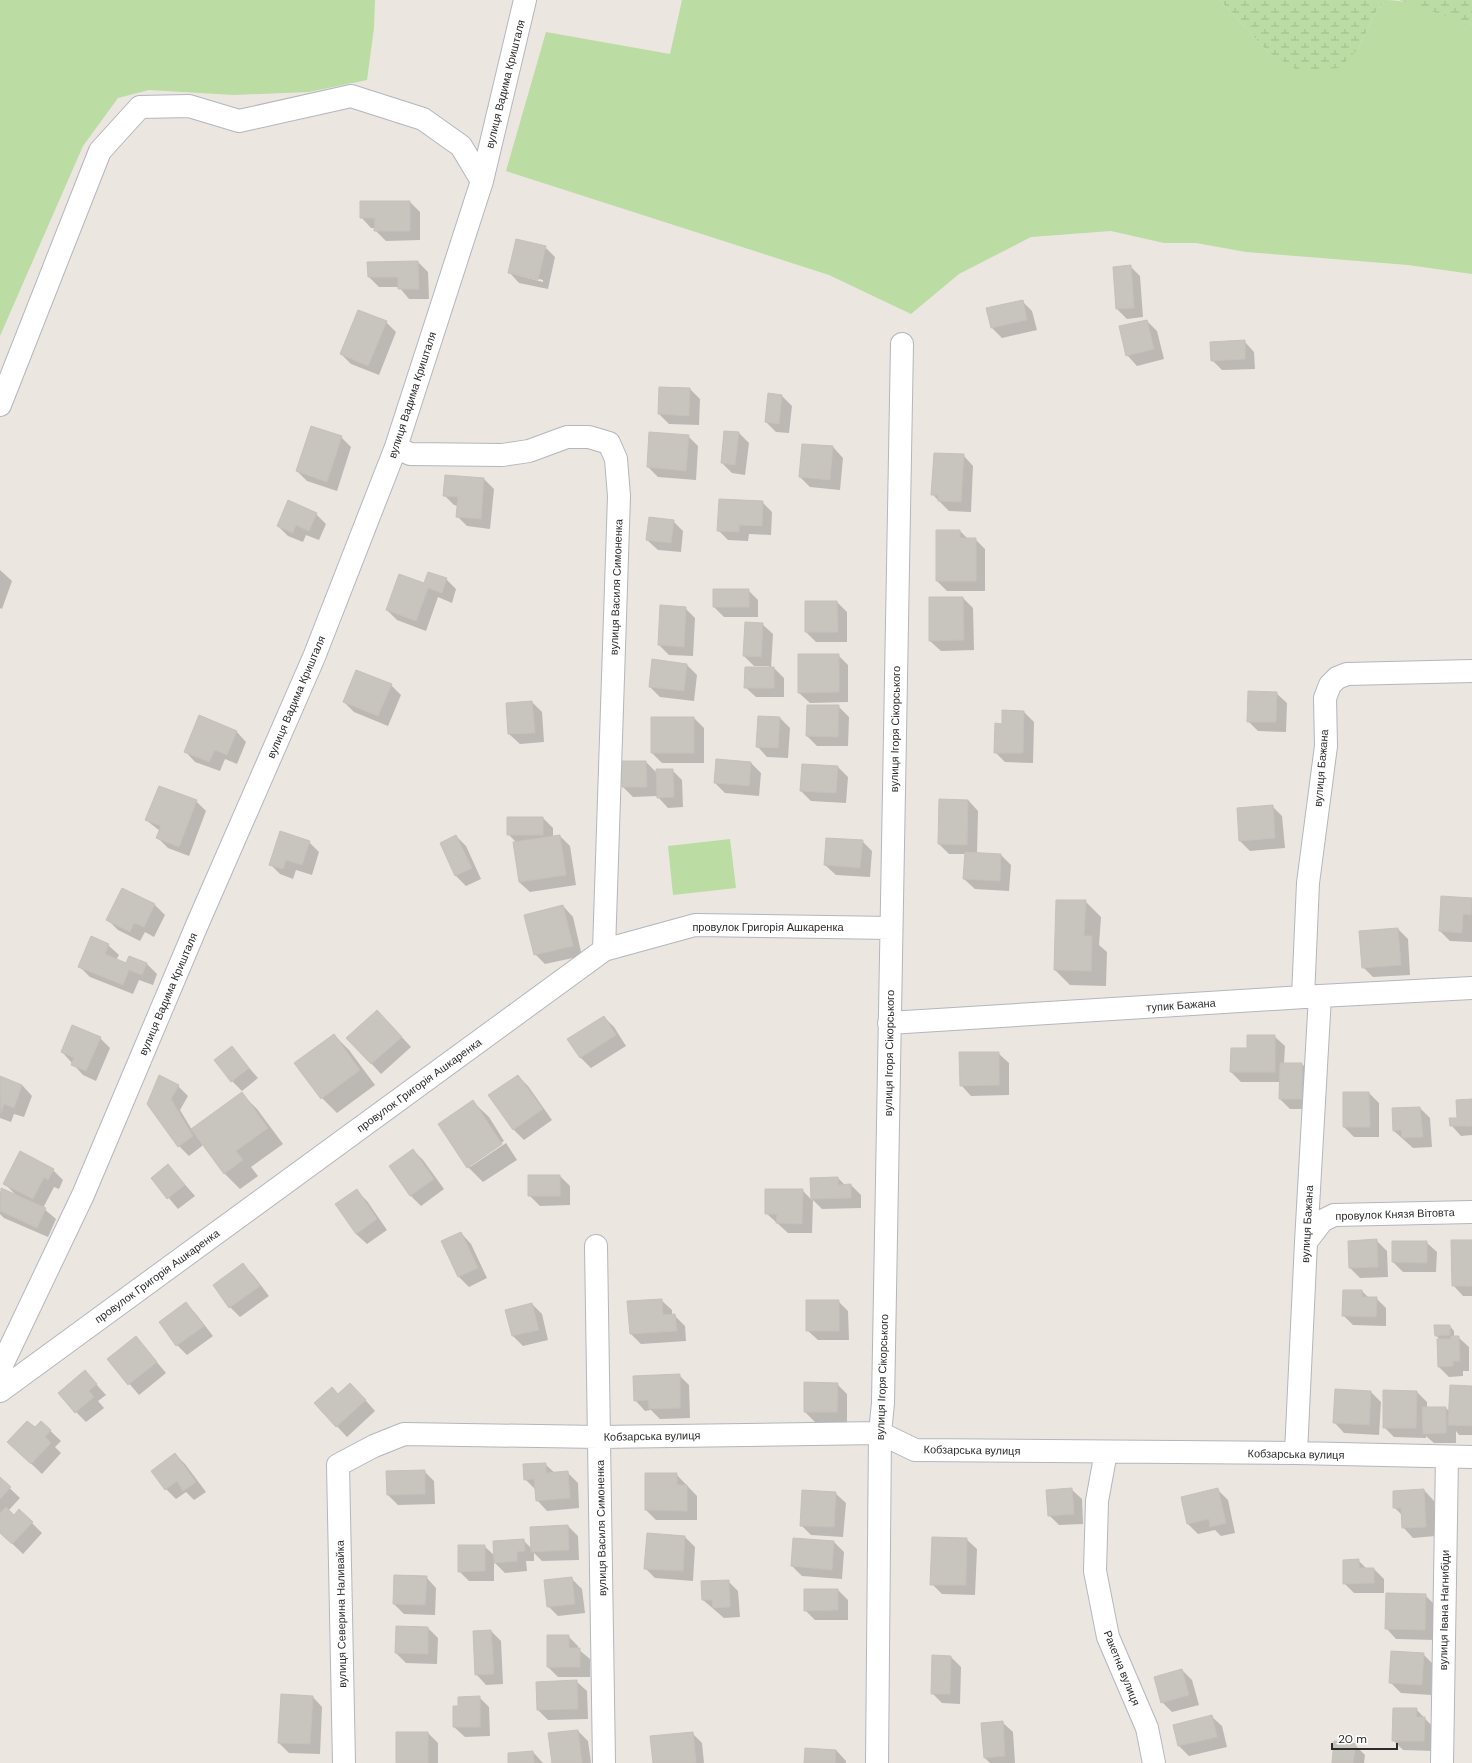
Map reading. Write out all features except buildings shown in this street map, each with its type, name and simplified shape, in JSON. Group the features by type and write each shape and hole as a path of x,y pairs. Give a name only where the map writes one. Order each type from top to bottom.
{"street":[{"name":"вулиця Вадима Кришталя","path":"0,1369 83,1195 197,925 314,657 396,447 482,181 525,0"},
{"path":"0,405 100,151 140,107 189,106 239,120 351,96 423,119 461,146 482,181"},
{"name":"вулиця Ігоря Сікорського","path":"877,1763 880,1433 883,1396 902,344"},
{"name":"вулиця Василя Симоненка","path":"396,447 410,454 502,455 529,450 567,437 589,437 609,443 616,459 619,496 604,950"},
{"name":"вулиця Бажана","path":"1296,1453 1306,1242 1312,996 1308,883 1326,746 1325,698 1330,685 1337,678 1347,674 1472,671"},
{"name":"провулок Григорія Ашкаренка","path":"0,1391 604,950 695,925 891,928"},
{"name":"тупик Бажана","path":"889,1023 1312,996 1472,988"},
{"name":"провулок Князя Вітовта","path":"1306,1242 1322,1221 1334,1215 1472,1212"},
{"name":"вулиця Василя Симоненка","path":"596,1246 604,1763"},
{"name":"Кобзарська вулиця","path":"338,1465 374,1446 404,1434 599,1437 880,1433 915,1450 1296,1453 1472,1457"},
{"name":"Ракетна вулиця","path":"1106,1452 1097,1501 1095,1571 1108,1637 1147,1728 1154,1763"},
{"name":"вулиця Івана Нагнибіди","path":"1442,1763 1446,1457"},
{"name":"вулиця Северина Наливайка","path":"338,1465 344,1763"}],"green space":[{"path":"0,0 375,0 374,28 367,80 309,92 234,95 149,90 118,98 83,146 0,336"},
{"path":"682,0 1220,0 1268,52 1358,49 1376,12 1386,0 1408,2 1419,5 1472,25 1472,274 1408,265 1246,252 1196,243 1164,243 1111,231 1031,237 959,274 911,314 829,275 506,171 546,32 670,54"},
{"path":"1220,0 1386,0 1376,12 1358,49 1339,68 1299,71 1268,52"},
{"path":"1399,0 1472,0 1472,25"},
{"path":"730,839 736,888 673,895 668,846"}]}
